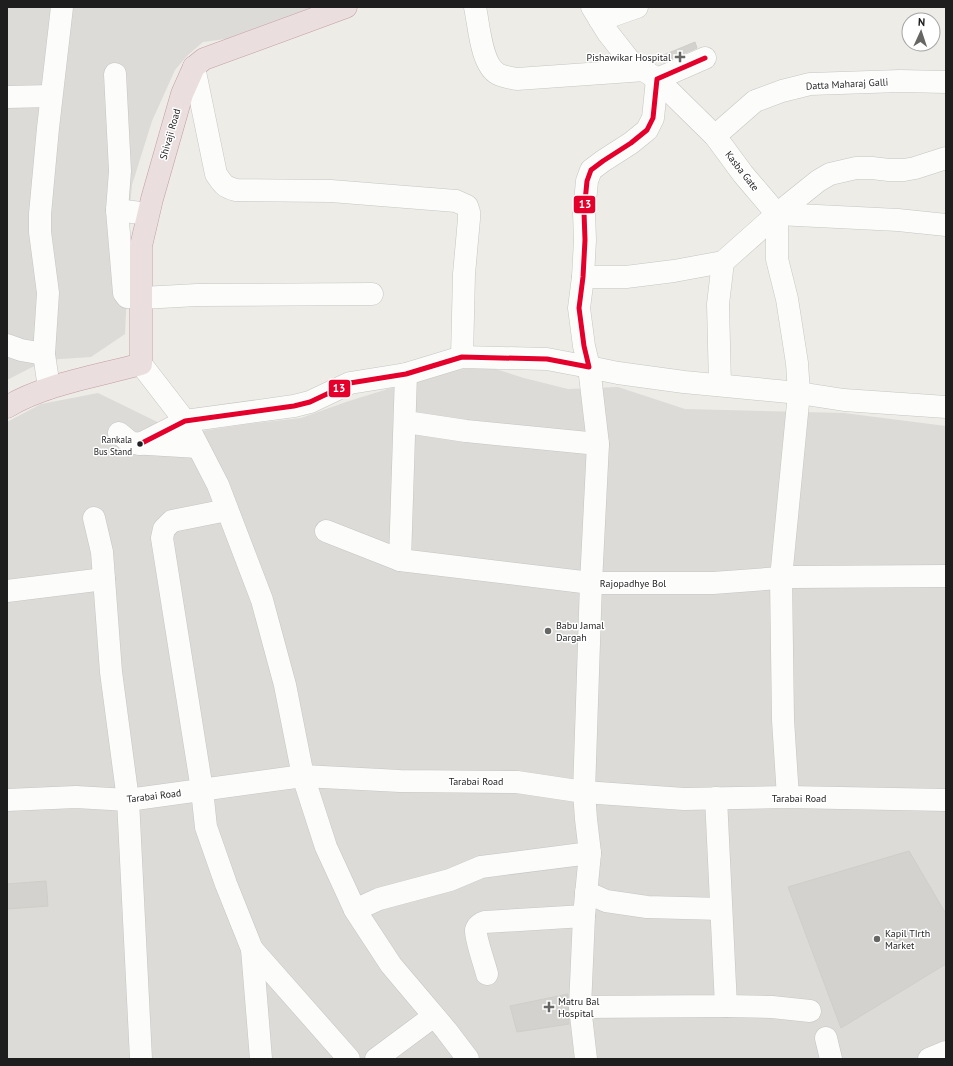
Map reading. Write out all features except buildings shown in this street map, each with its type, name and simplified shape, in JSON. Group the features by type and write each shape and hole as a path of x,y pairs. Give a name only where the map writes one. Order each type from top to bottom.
{"highway":[{"path":"194,67 204,59 346,7"},
{"name":"Shivaji Road","path":"141,364 141,246 148,214 182,94 194,67"},
{"path":"7,407 20,399 49,388 141,364"}],"street":[{"path":"49,388 44,354 48,293 40,232 40,214 51,96 62,7"},
{"path":"475,7 485,57 491,67 498,74 517,79 651,74 705,58"},
{"path":"596,14 637,7"},
{"name":"Kasba Gate","path":"596,14 608,33 630,61 651,74 715,136 743,174 777,214"},
{"path":"194,67 216,174 224,185 236,190 331,191 446,206 456,201 467,206 469,212 464,274 462,357"},
{"path":"115,74 120,171 116,210 124,293 127,297 372,294"},
{"path":"586,1059 580,1008 584,916 590,853 584,792 591,582 598,444 589,367 584,346 579,308 583,277 585,240 584,212 587,181 591,170 631,143 647,130 653,118 651,74"},
{"name":"Datta Maharaj Galli","path":"715,136 755,102 782,91 810,84 900,81 946,82"},
{"path":"7,97 51,96"},
{"path":"583,277 626,277 674,271 723,262 777,214 818,181 830,174 856,168 904,170 946,158"},
{"path":"116,210 148,214"},
{"path":"777,214 898,220 946,225"},
{"path":"777,214 777,259 787,299 797,363 799,393 781,578 783,720 788,797"},
{"path":"720,385 718,304 723,262"},
{"path":"7,345 21,350 44,354"},
{"path":"140,444 185,421 294,406 310,402 350,383 406,374 462,357 547,359 618,373 799,393 844,400 946,407"},
{"path":"141,364 185,421 218,485 262,600 285,685 303,776 326,847 355,910 391,965 468,1059"},
{"path":"400,560 406,374"},
{"path":"413,423 466,431 598,444"},
{"path":"119,433 131,443 198,447"},
{"path":"227,510 172,521 164,529 162,538 202,790 206,827 226,884 252,948 261,1059"},
{"path":"94,518 102,552 111,672 128,800 141,1059"},
{"name":"Rajopadhye Bol","path":"326,531 400,560 591,582 713,583 793,577 946,576"},
{"path":"7,592 104,579"},
{"name":"Tarabai Road","path":"7,800 76,797 128,800 303,776 400,781 517,782 584,792 684,799 788,797 946,800"},
{"path":"716,798 726,1006"},
{"path":"355,910 379,899 450,880 481,867 590,853"},
{"path":"586,892 606,901 647,907 721,909"},
{"path":"487,974 476,935 478,927 481,923 584,916"},
{"path":"252,948 349,1059"},
{"path":"580,1008 726,1006 772,1007 810,1011"},
{"path":"376,1059 434,1016"},
{"path":"826,1038 831,1059"},
{"path":"929,1059 946,1052"}],"shaded area":[{"path":"7,7 313,7 226,39 203,42 188,55 175,70 152,121 132,185 127,235 131,269 125,334 91,357 46,360 7,380"},
{"path":"486,366 524,378 568,389 618,387 685,409 844,413 946,426 946,1059 7,1059 7,422 41,404 98,393 182,434 301,418 349,401 443,372"}],"transit line":[{"name":"13","path":"140,444 185,421 294,406 310,402 350,383 406,374 462,357 547,359 589,367 584,346 579,308 583,277 585,240 584,212 587,181 591,170 631,143 647,130 653,118 657,79 705,58"}],"place":[{"name":"Pishawikar Hospital","path":"680,57"},
{"name":"Rankala Bus Stand","path":"140,444"},
{"name":"Babu Jamal Dargah","path":"548,631"},
{"name":"Kapil TIrth Market","path":"877,939"},
{"name":"Matru Bal Hospital","path":"549,1007"}]}
